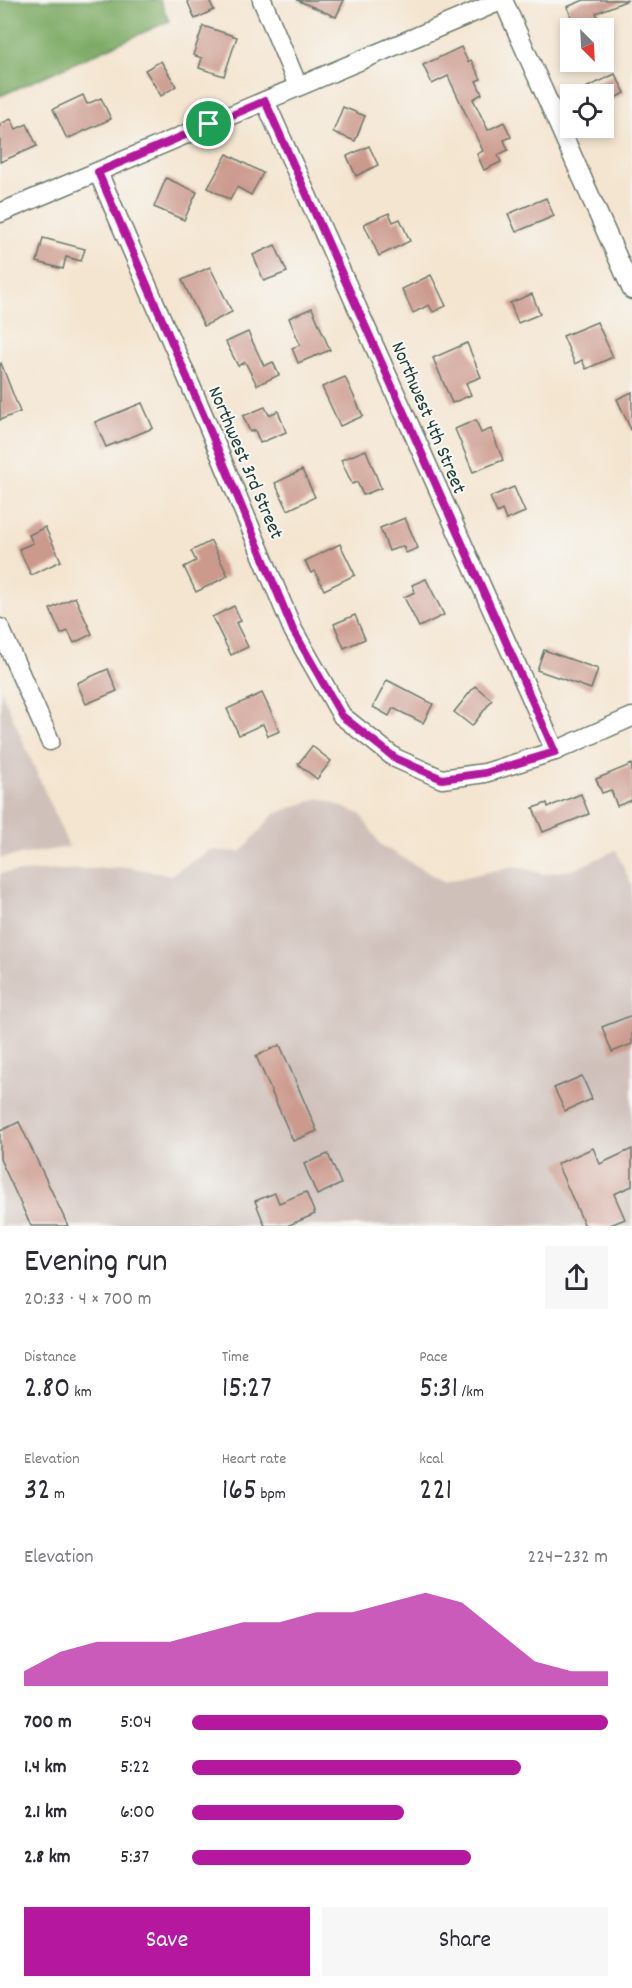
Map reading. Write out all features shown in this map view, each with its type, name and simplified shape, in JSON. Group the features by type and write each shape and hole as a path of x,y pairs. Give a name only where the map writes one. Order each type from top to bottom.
{"street":[{"path":"262,0 298,86"},
{"path":"0,213 503,0 632,290"},
{"name":"Northwest 4th Street","path":"265,101 555,752"},
{"name":"Northwest 3rd Street","path":"98,172 293,630 342,716 395,758 442,779 485,773 555,752 632,717"},
{"path":"0,628 50,741"}],"shaded area":[{"path":"0,688 69,847 0,858"},
{"path":"320,798 360,814 381,845 444,882 514,866 543,874 575,869 616,850 632,886 632,1226 0,1226 0,873 129,867 171,875 210,850 241,852 274,814"}],"green space":[{"path":"0,0 160,0 169,21 0,96"}],"building":[{"path":"187,0 209,0 214,10 195,19"},
{"path":"297,0 344,0 336,17"},
{"path":"584,0 628,0 596,13 598,18 572,18 567,7"},
{"path":"203,26 237,37 224,76 199,68 202,58 193,55"},
{"path":"461,47 468,62 471,60 481,79 476,81 482,94 473,99 488,130 504,122 511,137 504,140 508,150 498,155 501,162 484,170 477,154 483,151 448,76 432,84 423,65"},
{"path":"161,61 176,86 161,96 145,70"},
{"path":"615,74 625,93 614,98 614,84 594,84"},
{"path":"83,95 87,104 101,98 111,119 67,139 53,109"},
{"path":"343,107 365,116 355,141 333,132"},
{"path":"11,119 16,129 27,124 37,146 0,162 0,124"},
{"path":"369,146 378,165 356,176 347,156"},
{"path":"227,154 263,173 251,195 237,187 230,200 208,188"},
{"path":"166,178 197,192 184,220 154,207"},
{"path":"546,198 554,216 516,232 508,214"},
{"path":"389,213 393,222 400,219 410,241 379,256 364,224"},
{"path":"43,238 85,249 81,261 66,257 63,269 37,262"},
{"path":"275,245 287,272 264,281 253,255"},
{"path":"210,267 232,312 204,326 182,280"},
{"path":"431,275 446,306 433,312 429,305 413,313 402,289"},
{"path":"532,294 540,314 518,323 510,303"},
{"path":"312,308 330,350 298,363 292,348 300,345 289,318"},
{"path":"597,322 613,357 586,369 582,360 575,364 563,336"},
{"path":"248,332 264,366 273,362 279,375 257,385 245,362 238,366 226,342"},
{"path":"467,343 481,377 466,383 471,395 452,403 433,358"},
{"path":"0,364 20,412 0,420"},
{"path":"345,377 363,416 340,426 322,387"},
{"path":"632,392 632,432 617,399"},
{"path":"142,403 153,428 106,447 95,422"},
{"path":"265,407 269,415 278,411 286,432 260,443 255,430 250,432 243,416"},
{"path":"476,420 481,433 491,429 503,460 473,472 455,429"},
{"path":"366,450 381,488 363,495 357,482 352,484 341,460"},
{"path":"302,470 315,497 288,510 275,483"},
{"path":"514,487 525,512 506,520 502,510 497,513 490,497"},
{"path":"405,518 418,548 406,553 403,546 389,551 380,528"},
{"path":"45,527 61,561 31,575 19,549 33,543 29,535"},
{"path":"211,541 228,576 196,592 184,567 196,561 191,551"},
{"path":"340,544 355,575 324,590 315,571 311,573 305,561"},
{"path":"426,579 444,615 419,627 404,597 415,592 412,585"},
{"path":"75,597 92,634 74,643 68,631 61,634 50,609"},
{"path":"234,606 241,621 236,623 248,647 231,655 212,617"},
{"path":"355,615 365,639 344,648 334,624"},
{"path":"544,650 598,669 591,689 537,670"},
{"path":"108,669 117,691 86,704 77,683"},
{"path":"387,680 433,704 423,723 393,708 389,716 373,707"},
{"path":"475,686 492,700 472,726 454,712"},
{"path":"262,693 280,731 268,736 263,724 239,735 227,709"},
{"path":"312,746 331,761 317,779 298,764"},
{"path":"632,764 632,800 617,806 611,790 602,793 596,779"},
{"path":"581,794 589,814 543,832 533,808 547,803 548,807"},
{"path":"632,1015 632,1044 612,1052 602,1027"},
{"path":"280,1045 317,1131 293,1141 256,1056"},
{"path":"582,1076 592,1099 565,1111 554,1088"},
{"path":"19,1122 68,1226 31,1226 0,1159 0,1131"},
{"path":"593,1148 600,1164 632,1149 632,1186 614,1194 625,1219 608,1226 585,1226 557,1164"},
{"path":"328,1154 341,1184 317,1195 304,1164"},
{"path":"306,1192 315,1214 287,1226 265,1226 255,1201 275,1193 279,1203"}],"route":[{"path":"265,101 555,752 485,773 442,779 395,758 342,716 293,630 206,421 98,172 209,124 265,101"}]}
